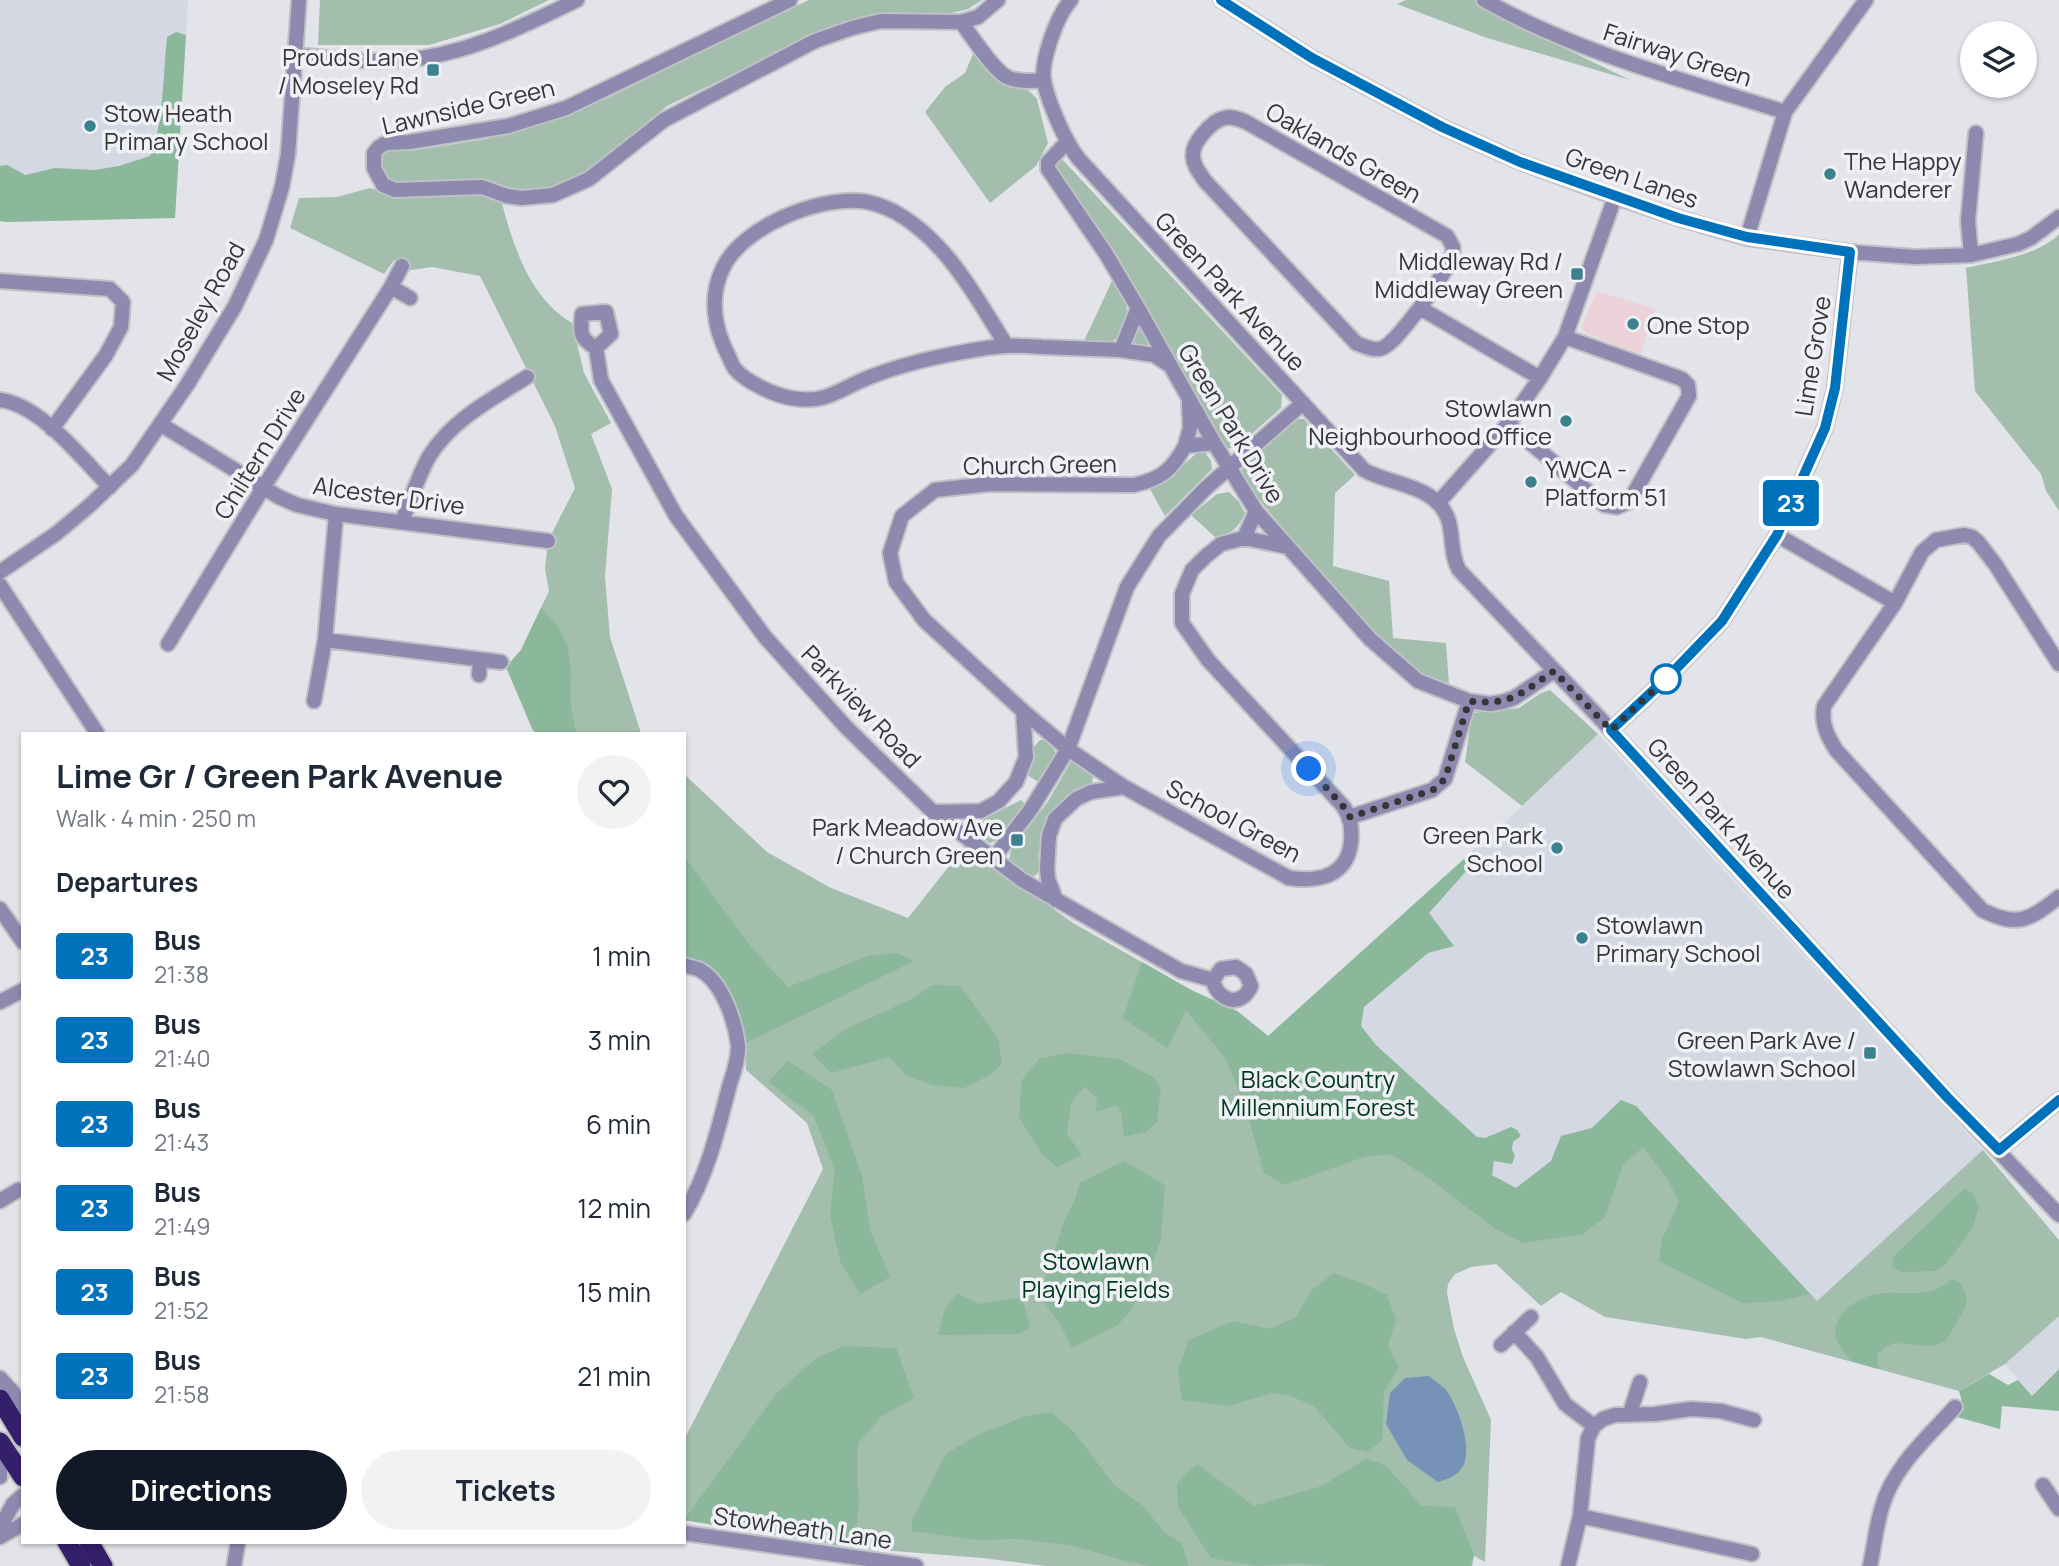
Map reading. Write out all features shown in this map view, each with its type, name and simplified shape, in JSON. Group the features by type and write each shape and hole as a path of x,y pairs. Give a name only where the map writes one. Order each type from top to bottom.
{"highway":[{"path":"0,1399 21,1434"},
{"path":"0,1442 21,1474"},
{"path":"68,1544 81,1566"},
{"path":"90,1544 103,1566"}],"street":[{"name":"Moseley Road","path":"0,572 57,533 132,465 230,316 266,240 282,187 288,154 299,0"},
{"path":"295,55 383,61 435,56 482,44 577,0"},
{"name":"Lawnside Green","path":"790,0 566,108 508,126 409,142 386,143 374,153 374,168 383,185 395,190 482,187 521,198 553,195 589,179 664,120 815,41 881,21 961,22 978,17 998,0"},
{"name":"Green Park Avenue","path":"1071,0 1057,23 1048,47 1044,80 1066,143 1364,470 1375,477 1418,489 1438,503 1448,520 1455,562 1459,570 1611,730 2059,1215"},
{"name":"Green Lanes","path":"1221,0 1312,58 1442,127 1520,162 1615,197 1747,237 1850,252 1914,257 1971,255 2018,244 2031,238 2059,217"},
{"name":"Fairway Green","path":"1484,0 1519,20 1594,51 1785,113"},
{"path":"1747,237 1785,113 1866,0"},
{"path":"961,22 1007,77 1023,81 1044,80"},
{"name":"Oaklands Green","path":"1232,117 1246,122 1447,236 1453,247 1452,260 1420,308 1390,343 1381,349 1356,343 1205,181 1195,167 1192,156 1195,141 1221,118 1232,117"},
{"path":"1971,255 1968,221 1976,133"},
{"name":"Green Park Drive","path":"1066,143 1048,162 1048,169 1138,308 1229,468 1256,511 1370,639 1418,681 1469,701 1490,704 1514,698 1554,671"},
{"path":"1438,503 1508,424 1564,337 1615,197"},
{"path":"1006,345 949,259 923,232 882,206 860,201 808,208 777,220 755,233 723,267 716,290 714,309 718,330 736,369 772,394 793,399 828,398 872,376 950,354 1006,345 1121,350 1154,355 1172,366"},
{"name":"Lime Grove","path":"1611,730 1722,621 1777,535 1825,428 1835,388 1850,252"},
{"name":"Chiltern Drive","path":"168,644 402,266"},
{"path":"0,281 110,289 123,302 121,327 106,355 52,429"},
{"path":"391,287 410,298"},
{"path":"1121,350 1138,308"},
{"path":"1420,308 1540,378"},
{"path":"1508,424 1604,505 1617,507 1629,502 1689,396 1688,385 1682,379 1564,337"},
{"name":"Parkview Road","path":"596,348 601,380 656,482 688,532 765,637 846,727 933,812 993,859 1056,900 1181,971 1213,980"},
{"path":"402,521 429,457 448,432 468,415 527,377"},
{"path":"1188,397 1189,428 1185,446 1214,443"},
{"path":"0,400 18,405 52,429 110,487"},
{"path":"993,859 1031,809 1068,749 1128,587 1158,536 1229,468 1304,403"},
{"name":"Alcester Drive","path":"160,424 263,488 297,505 336,514 548,541"},
{"name":"Church Green","path":"1068,749 924,620 896,582 890,553 902,516 935,490 989,484 1135,485 1153,481 1171,466 1185,446"},
{"path":"1244,538 1256,511"},
{"path":"314,701 325,640 336,514"},
{"path":"1777,535 1895,603"},
{"path":"2059,664 1995,564 1972,537 1964,535 1936,540 1922,552 1895,603 1824,706 1822,717 1826,734 1836,750 1982,910 1999,919 2024,920 2059,897"},
{"path":"1287,547 1244,538 1221,544 1192,570 1182,594 1182,623 1208,660 1343,806 1350,817 1433,790 1440,785 1445,779 1469,701"},
{"path":"0,585 96,732"},
{"path":"325,640 501,662"},
{"path":"479,676 480,660"},
{"path":"933,812 981,811 999,801 1016,782 1026,757 1023,711"},
{"name":"School Green","path":"1068,749 1124,787 1289,878 1306,881 1329,875 1339,869 1346,861 1351,840 1350,817"},
{"path":"1056,900 1047,868 1049,836 1055,819 1076,799 1091,792 1124,787"},
{"path":"0,909 21,939"},
{"path":"686,966 700,970 721,990 738,1046 735,1068 715,1141 686,1206"},
{"path":"0,1002 21,991"},
{"path":"1999,1150 2059,1100"},
{"path":"0,1201 18,1190"},
{"path":"1501,1345 1531,1317"},
{"path":"1514,1332 1537,1357 1565,1404 1594,1426"},
{"path":"0,1378 21,1405"},
{"path":"1630,1413 1640,1382"},
{"path":"1870,1566 1882,1506 1897,1476 1955,1407"},
{"path":"1568,1566 1580,1516 1588,1438 1594,1426 1615,1415 1655,1414 1691,1409 1721,1411 1754,1420"},
{"path":"0,1458 0,1477"},
{"path":"2043,1485 2059,1509"},
{"path":"0,1528 13,1504 21,1497"},
{"path":"1580,1516 1752,1554"},
{"path":"0,1536 21,1525"},
{"name":"Stowheath Lane","path":"686,1533 916,1566"},
{"path":"234,1566 238,1544"}],"shaded area":[{"name":"Stow Heath Primary School","path":"0,0 188,0 175,218 0,221"},
{"path":"1597,291 1656,309 1640,355 1586,333 1581,327"},
{"name":"Stowlawn Primary School","path":"1598,734 1983,1150 1817,1302 1636,1106 1527,1209 1268,1036"},
{"path":"2059,1316 2059,1369 2032,1396 2005,1364"}],"green space":[{"path":"320,0 549,0 500,24 429,45 318,45"},
{"path":"809,0 982,0 968,9 938,16 869,19 835,25 667,106 580,175 546,189 519,193 458,182 402,182 388,179 381,173 380,161 384,152 392,147 411,151 487,139 551,120 608,98 734,34"},
{"path":"1406,0 1474,0 1525,29 1630,80 1487,38 1397,4"},
{"path":"176,32 186,35 175,218 0,221 0,166 7,165 25,175 55,168 95,170 150,156 158,129 167,37"},
{"path":"975,49 998,79 1029,91 1037,99 1048,143 1036,166 990,203 925,112 945,87 965,73"},
{"path":"1060,157 1282,395 1281,408 1238,446 1227,449 1213,430 1122,266 1054,168"},
{"path":"370,188 388,194 500,196 516,250 524,267 544,299 572,323 584,373 611,423 591,434 612,489 605,577 610,637 641,732 534,732 532,729 506,667 521,650 549,591 545,569 548,541 575,488 555,426 480,276 432,267 411,270 394,260 384,274 290,228 299,198 337,197"},
{"path":"2059,234 2059,511 2046,491 2041,474 1975,391 1966,268 2028,253"},
{"path":"1113,279 1125,301 1129,317 1122,334 1111,342 1083,343"},
{"path":"1140,323 1154,349 1129,346"},
{"path":"1297,419 1304,419 1355,475 1335,493 1333,566 1389,581 1393,638 1446,643 1449,686 1422,677 1369,632 1243,480 1241,472 1246,462"},
{"path":"1199,451 1205,452 1211,461 1212,469 1165,516 1150,489 1166,480"},
{"path":"1229,492 1245,513 1233,530 1215,537 1191,515 1217,494"},
{"path":"541,608 557,625 568,647 570,701 576,732 535,732 506,667 521,650"},
{"path":"1550,690 1598,734 1522,806 1465,762 1472,713 1519,708"},
{"path":"1040,740 1050,740 1056,754 1045,775 1038,782 1026,774 1033,748"},
{"path":"1072,760 1093,776 1092,783 1079,792 1046,828 1038,855 1040,869 1032,877 1009,861 1011,850 1047,803"},
{"name":"Stowlawn Playing Fields","path":"686,776 767,852 831,888 908,918 965,846 1073,923 1191,990 1237,1011 1268,1036 1527,1209 1636,1106 1817,1301 1983,1150 2059,1240 2059,1316 2005,1364 1959,1391 1761,1337 1746,1339 1605,1317 1561,1292 1541,1306 1496,1264 1471,1267 1455,1274 1448,1284 1447,1293 1463,1357 1491,1420 1485,1562 1474,1556 1472,1566 1046,1566 855,1548 686,1520 686,1436 823,1169 807,1123 746,1070 740,1017 734,1002 726,988 701,965 686,957"},
{"path":"1021,800 1025,804 1001,838 990,843 980,836 978,829 984,819"},
{"name":"Black Country Millennium Forest","path":"1474,850 1477,859 1429,913 1454,946 1428,953 1364,1007 1361,1026 1376,1045 1477,1137 1485,1138 1511,1127 1517,1130 1521,1136 1513,1142 1512,1150 1515,1155 1512,1164 1494,1161 1492,1175 1516,1188 1551,1161 1561,1136 1592,1128 1621,1100 1636,1106 1810,1294 1780,1301 1743,1303 1659,1261 1662,1239 1679,1202 1669,1182 1643,1147 1623,1165 1605,1217 1583,1234 1523,1243 1494,1228 1430,1179 1391,1154 1364,1157 1284,1185 1264,1173 1246,1109 1226,1059 1186,1010 1168,1048 1123,1018 1142,962 1191,990 1237,1011 1268,1036"},
{"path":"686,859 752,948 788,987 868,956 896,953 914,961 746,1043 739,1015 728,990 698,963 686,957"},
{"path":"932,985 960,986 998,1038 1002,1064 988,1076 964,1088 932,1085 906,1075 889,1057 831,1073 812,1054 846,1029 912,999"},
{"name":"Black Country Millennium Forest","path":"1068,1053 1120,1059 1154,1078 1161,1088 1157,1122 1146,1132 1124,1137 1121,1110 1116,1105 1096,1112 1097,1099 1085,1087 1071,1102 1067,1134 1082,1155 1057,1167 1042,1154 1019,1117 1022,1080 1039,1059"},
{"path":"788,1061 832,1090 862,1176 870,1229 890,1277 860,1294 840,1261 830,1215 835,1171 814,1116 768,1082"},
{"path":"1124,1161 1165,1185 1161,1238 1150,1272 1133,1307 1118,1325 1072,1348 1061,1326 1040,1296 1064,1221 1080,1183"},
{"path":"1964,1189 1973,1193 1979,1207 1972,1229 1946,1264 1936,1271 1901,1272 1892,1266 1894,1256"},
{"path":"1334,1273 1387,1295 1396,1319 1388,1346 1399,1368 1384,1391 1382,1440 1368,1452 1350,1448 1314,1406 1288,1395 1272,1393 1228,1406 1182,1400 1178,1370 1189,1340 1233,1321 1269,1329 1295,1318 1312,1290"},
{"path":"1951,1279 1960,1283 1967,1304 1946,1341 1933,1346 1894,1343 1877,1355 1879,1369 1851,1361 1840,1346 1836,1337 1838,1321 1854,1303 1877,1294 1931,1291"},
{"path":"957,1293 978,1304 1022,1297 1030,1327 1019,1334 938,1335 945,1309"},
{"path":"844,1346 896,1348 914,1398 882,1416 858,1443 859,1500 855,1548 686,1520 776,1394 815,1359"},
{"path":"2059,1369 2059,1411 2002,1406 2000,1429 1957,1417 1964,1409 1959,1391 1989,1374 2008,1385 2018,1380 2032,1396"},
{"path":"1051,1412 1074,1432 1114,1485 1143,1506 1164,1532 1182,1544 1189,1566 1150,1566 1070,1545 1015,1539 977,1540 912,1531 912,1520 946,1454 979,1434 1026,1416"},
{"path":"1366,1459 1385,1465 1422,1506 1455,1507 1474,1555 1471,1566 1327,1566 1298,1563 1259,1566 1211,1558 1178,1507 1177,1483 1197,1464 1254,1506 1322,1486"}],"water":[{"path":"1429,1376 1451,1397 1460,1417 1466,1450 1460,1471 1438,1482 1407,1460 1386,1424 1390,1393 1405,1378"}],"bus line":[{"name":"23","path":"1221,0 1312,58 1442,127 1520,162 1678,218 1747,237 1850,252 1835,388 1825,428 1777,535 1722,621 1611,730 1947,1097 1999,1150 2059,1100"}],"place":[{"name":"Prouds Lane / Moseley Rd","path":"433,70"},
{"name":"Stow Heath Primary School","path":"90,126"},
{"name":"The Happy Wanderer","path":"1830,174"},
{"name":"Middleway Rd / Middleway Green","path":"1577,274"},
{"name":"One Stop","path":"1633,324"},
{"name":"Stowlawn Neighbourhood Office","path":"1566,421"},
{"name":"YWCA - Platform 51","path":"1531,482"},
{"name":"Park Meadow Ave / Church Green","path":"1017,840"},
{"name":"Green Park School","path":"1557,848"},
{"name":"Stowlawn Primary School","path":"1582,938"},
{"name":"Green Park Ave / Stowlawn School","path":"1870,1053"}],"route":[{"path":"1309,769 1350,817 1433,790 1440,785 1445,779 1469,701 1490,704 1514,698 1554,671 1611,730 1671,674 1666,679"}]}
